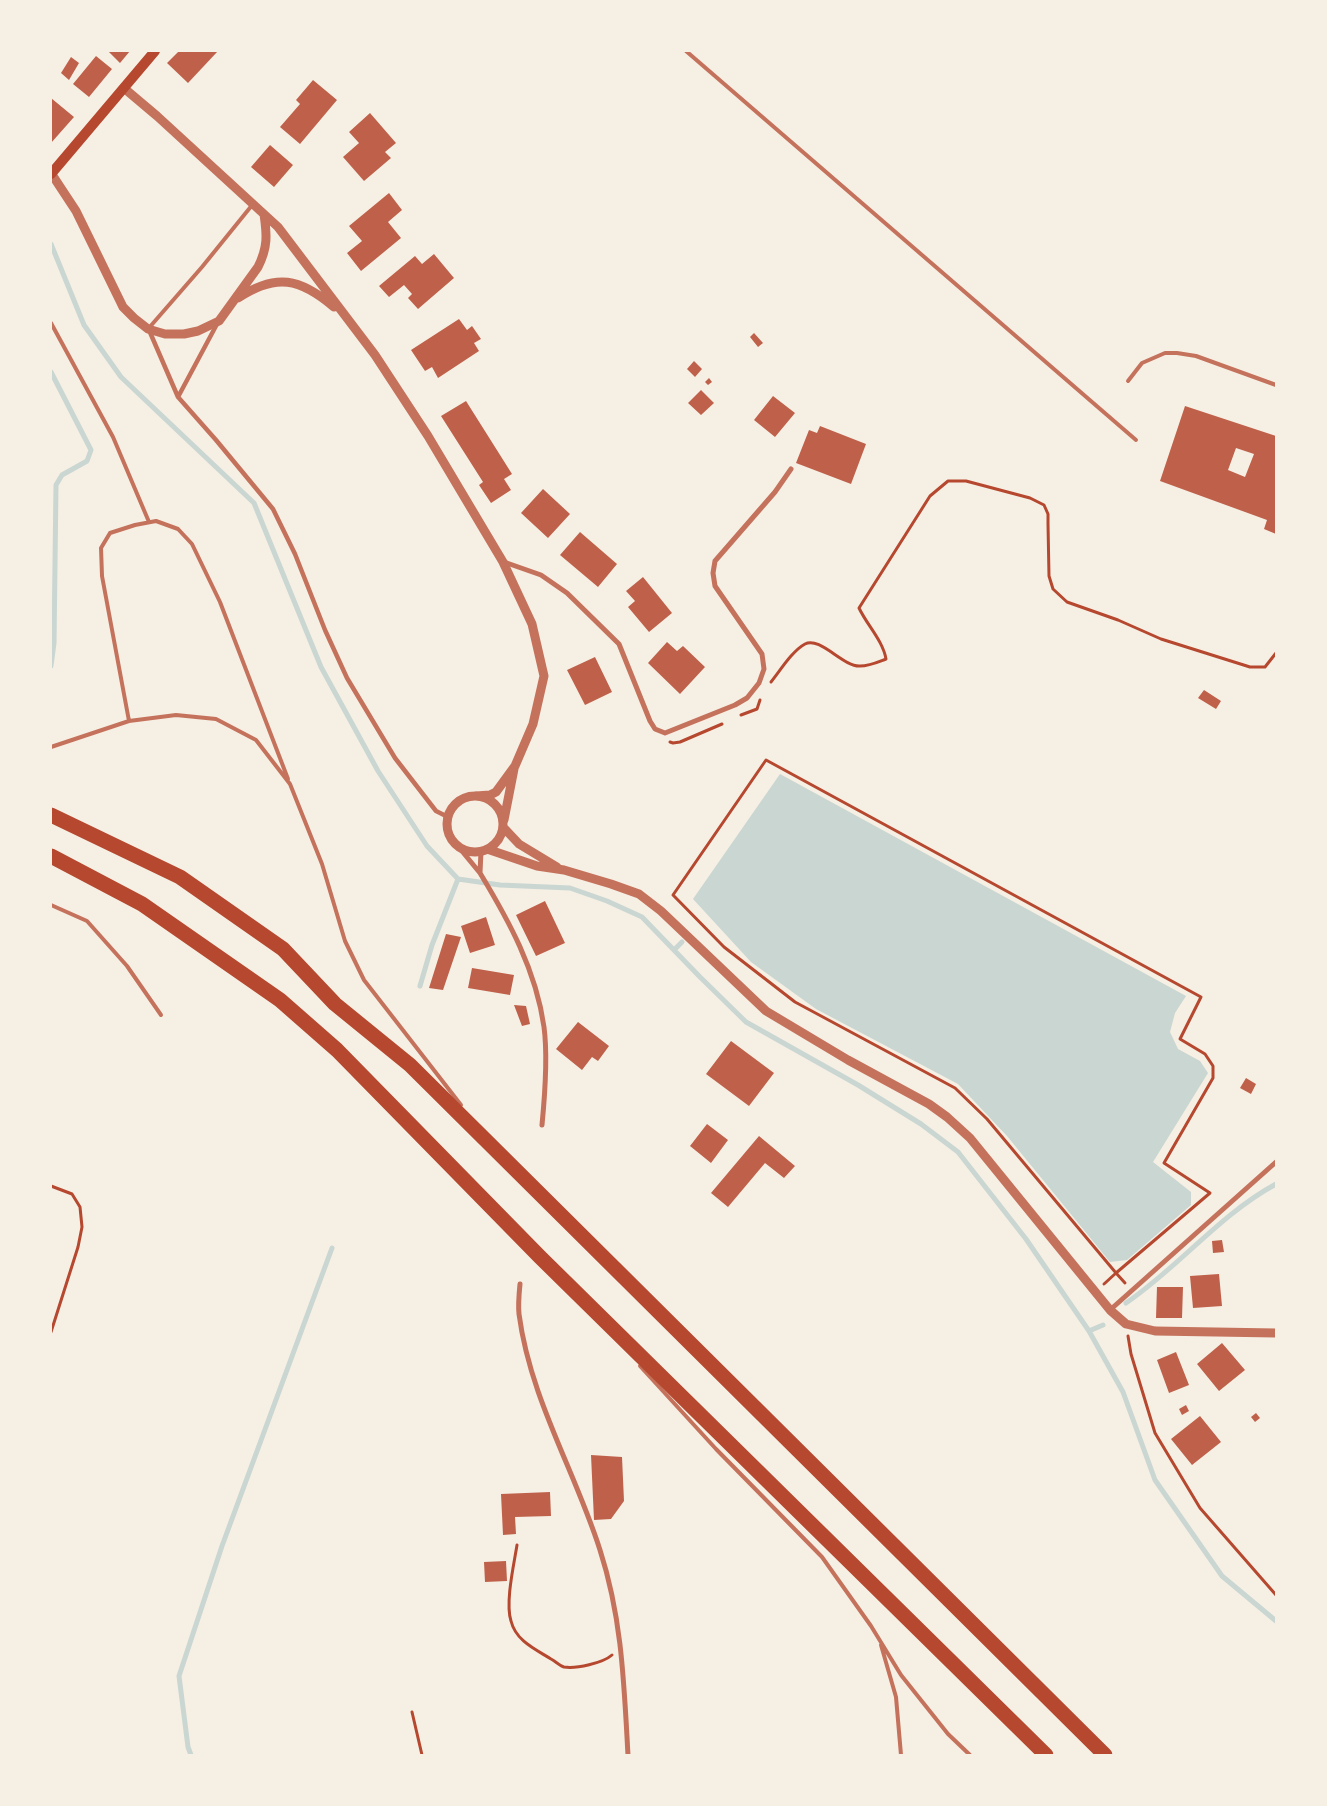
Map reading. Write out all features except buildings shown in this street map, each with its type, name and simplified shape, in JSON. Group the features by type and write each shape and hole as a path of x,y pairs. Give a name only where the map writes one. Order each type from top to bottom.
{"highway":[{"path":"51,816 180,877 283,949 335,1004 410,1065 1105,1755"},
{"path":"51,856 142,904 280,1000 337,1050 540,1257 1046,1755"}],"main road":[{"path":"51,174 125,89 155,51"}],"street":[{"path":"125,89 278,227 375,356 428,436 503,562 532,624 544,676 533,724 515,766 499,838 484,850 480,873"},
{"path":"51,174 76,211 123,307 134,318 148,328 165,334 184,334 209,327 219,321"},
{"path":"178,397 219,321 258,267 263,257 266,247 264,214"},
{"path":"234,301 253,288 270,282 284,282 302,285 346,317"},
{"path":"148,328 178,397 216,440 272,510 294,554 324,630 347,678 395,758 436,811 448,816"},
{"path":"503,562 541,576 567,592 618,644 650,721 655,728 664,733 735,705 747,698 759,683 764,669 762,654 715,586 713,573 715,561 775,492 791,469"},
{"path":"515,766 496,792 490,795 464,798 458,801 448,816 448,832 457,846 480,873 492,893 511,927 531,972 544,1027 545,1088 542,1125"},
{"path":"476,796 493,802 501,814 503,825 519,844 564,870"},
{"path":"457,846 469,851 484,850 537,866 564,870 639,894 661,910 766,1011 848,1060 928,1104 947,1117 970,1138 1110,1310 1126,1324 1155,1330 1276,1333"},
{"path":"1110,1310 1276,1162"},
{"path":"520,1284 519,1313 526,1351 545,1414 578,1488 600,1551 618,1623 628,1755"}],"lane":[{"path":"686,51 1136,440"},
{"path":"148,328 202,267 253,204"},
{"path":"51,323 113,437 149,522"},
{"path":"1128,380 1142,363 1165,353 1177,353 1196,356 1276,385"},
{"path":"129,721 102,576 101,548 110,533 156,521 178,529 192,544 220,602 322,864 346,941 364,980 461,1106"},
{"path":"51,747 129,721 176,715 216,719 256,740 290,784"},
{"path":"51,905 87,921 127,966 161,1015"},
{"path":"467,1114 498,1152"},
{"path":"540,1257 612,1335"},
{"path":"637,1363 716,1449 822,1557 901,1675 948,1734 970,1755"},
{"path":"879,1641 896,1697 901,1755"}],"path":[{"path":"768,686 785,663 807,643 822,646 850,664 860,666 876,663 886,658 885,651 865,621 859,608 930,496 948,481 966,480 1030,498 1044,505 1048,514 1049,576 1053,589 1067,602 1118,620 1161,639 1250,667 1264,667 1276,653"},
{"path":"734,718 757,709 763,694"},
{"path":"664,733 668,741 673,743 680,742 727,721"},
{"path":"766,760 1201,997 1180,1039 1205,1054 1213,1066 1213,1078 1164,1163 1210,1194 1116,1273 987,1119 955,1088 795,1002 724,946 672,895 766,760"},
{"path":"51,1186 72,1194 80,1207 82,1227 78,1247 51,1332"},
{"path":"1126,1324 1131,1354 1156,1433 1200,1508 1276,1596"},
{"path":"517,1545 510,1595 510,1619 515,1633 527,1644 564,1667 591,1665 608,1659 621,1647"},
{"path":"412,1712 422,1755"}],"shaded area":[{"path":"780,774 1186,996 1175,1013 1170,1032 1178,1049 1200,1061 1208,1073 1153,1162 1191,1192 1191,1205 1127,1260 1110,1262 1007,1136 958,1084 816,1009 751,962 693,899"}],"waterway":[{"path":"51,244 84,325 121,377 254,503 321,667 378,771 427,846 458,879 500,885 570,888 607,901 642,917 746,1022 858,1085 921,1124 958,1152 1026,1239 1089,1331 1123,1392 1155,1480 1222,1576 1276,1621"},
{"path":"51,372 91,450 87,461 62,475 56,485 54,643 51,666"},
{"path":"420,986 432,945 458,879"},
{"path":"674,950 682,942"},
{"path":"1126,1303 1164,1274 1217,1226 1255,1197 1276,1184"},
{"path":"191,1755 188,1747 179,1676 222,1546 332,1248"},
{"path":"1089,1331 1103,1325"}]}
